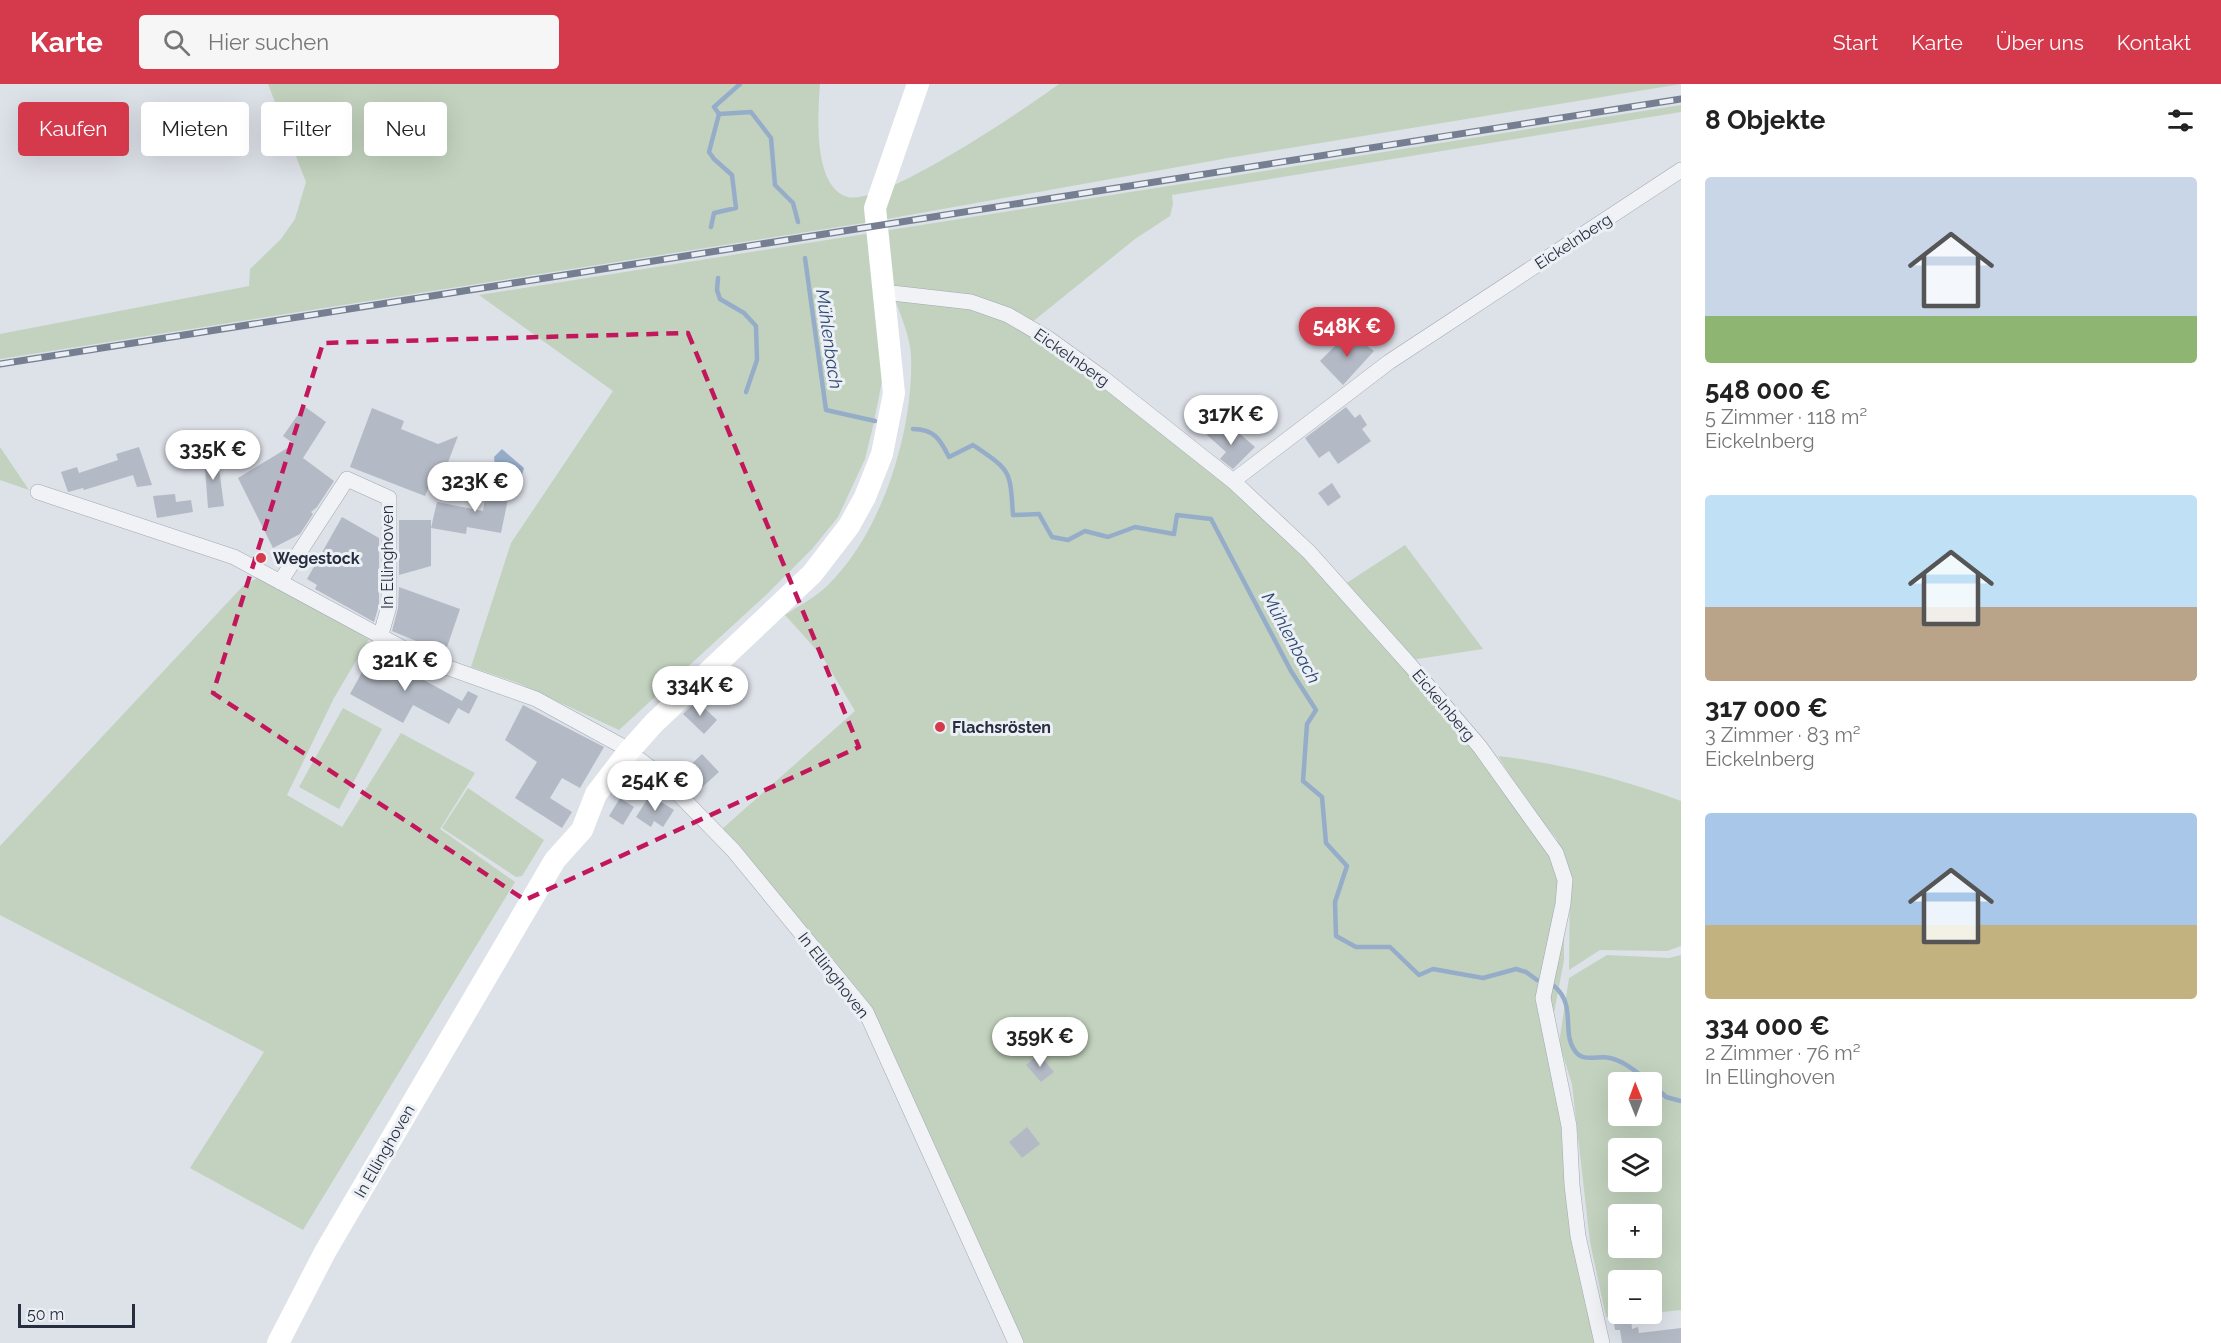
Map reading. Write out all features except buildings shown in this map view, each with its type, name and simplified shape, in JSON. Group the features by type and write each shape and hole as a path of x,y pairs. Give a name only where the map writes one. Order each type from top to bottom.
{"street":[{"path":"883,292 874,208 918,84"},
{"name":"Eickelnberg","path":"1233,481 1389,362 1681,170"},
{"name":"In Ellinghoven","path":"278,1343 325,1251 555,860 582,830 596,794 662,715 812,574 849,526 865,497 882,454 894,393 883,292"},
{"name":"Eickelnberg","path":"883,292 971,302 1008,315 1049,339 1103,378 1233,481 1310,552 1410,665 1480,747 1556,853 1565,880 1550,972 1543,998 1569,1126 1572,1185 1578,1236 1602,1343"},
{"name":"In Ellinghoven","path":"280,582 347,479 389,498 389,606 380,638"},
{"name":"In Ellinghoven","path":"38,492 234,557 380,638 421,658 536,699 629,752 678,792 733,850 866,1012 1016,1343"}],"highlighted area":[{"path":"688,333 859,747 525,900 213,693 323,343"}],"green space":[{"path":"268,84 820,84 818,129 823,164 828,179 836,190 848,197 866,196 922,171 1018,113 1059,84 1681,84 1228,158 870,222 0,359 0,334 249,286 250,269 281,239 295,219 306,182 296,156 352,156 352,102 275,102"},
{"path":"1681,105 1681,112 1172,195 1173,204 1170,216 1135,239 1031,323 1205,462 1300,552 1356,611 1551,842 1564,912 1564,960 1550,1034 1599,1343 1024,1343 878,1020 861,993 721,830 855,711 822,656 785,615 827,586 847,564 879,510 891,479 907,416 911,385 910,347 892,290 882,381 873,426 865,459 838,517 812,549 766,595 619,730 518,683 471,667 511,543 613,391 479,295"},
{"path":"0,447 29,490 0,480"},
{"path":"1405,545 1483,649 1411,660 1345,584"},
{"path":"259,577 369,639 334,698 287,795 342,827 401,733 475,773 440,829 515,882 303,1230 190,1168 264,1052 0,915 0,846 243,586"},
{"path":"343,708 382,729 339,809 299,787"},
{"path":"1498,756 1591,773 1681,801 1681,946 1667,951 1600,950 1569,970 1570,880 1557,839 1526,801"},
{"path":"468,788 544,840 522,876 516,877 442,828"},
{"path":"1607,955 1669,958 1681,955 1681,1310 1662,1312 1662,1270 1608,1270 1608,1317 1606,1317 1590,1242 1572,1084 1559,1043 1569,978"}],"water":[{"path":"502,449 524,468 521,478 511,482 495,466 494,457"}],"waterway":[{"name":"Mühlenbach","path":"740,84 714,107 719,114 751,112 771,138 775,185 793,203 798,222"},
{"path":"711,227 714,213 736,208 732,175 709,152 719,114"},
{"name":"Mühlenbach","path":"805,258 826,410 875,421"},
{"path":"718,278 717,290 720,299 744,313 756,326 757,360 746,392"},
{"name":"Mühlenbach","path":"913,429 920,429 936,436 949,457 973,445 995,460 1002,466 1009,479 1013,515 1039,514 1052,537 1068,540 1085,531 1108,537 1135,527 1174,534 1177,515 1211,519 1291,671 1316,710 1307,724 1303,781 1322,797 1326,843 1347,866 1335,902 1336,936 1356,947 1390,947 1419,975 1433,969 1483,978 1516,969 1526,972 1537,980"},
{"name":"Mühlenbach","path":"1554,986 1561,993 1565,1002 1571,1044 1578,1055 1587,1058 1606,1057 1621,1062 1636,1072"},
{"name":"Mühlenbach","path":"1662,1093 1666,1097 1681,1101"}],"railway":[{"path":"0,364 1681,99"}],"place":[{"name":"Wegestock","path":"261,558"},
{"name":"Flachsrösten","path":"940,727"}]}
